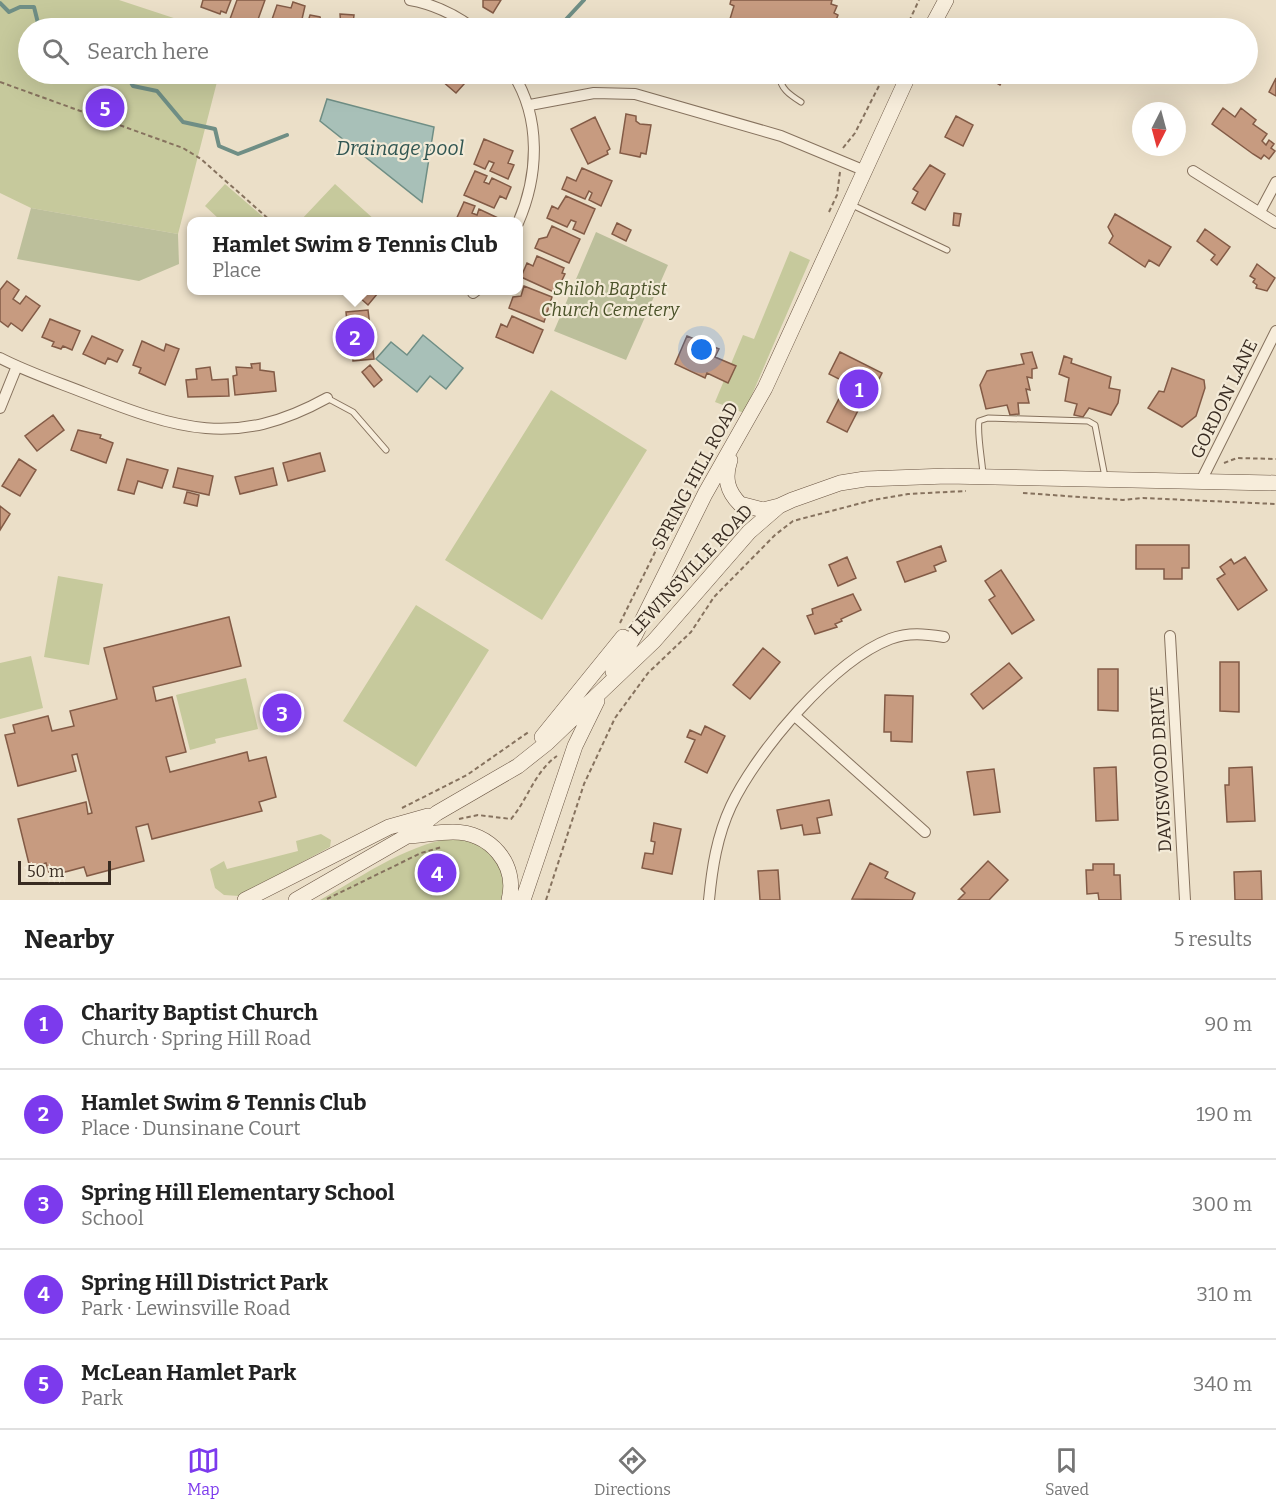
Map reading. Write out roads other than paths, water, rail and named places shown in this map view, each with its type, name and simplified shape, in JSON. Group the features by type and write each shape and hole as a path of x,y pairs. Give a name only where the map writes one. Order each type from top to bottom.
{"main road":[{"path":"935,18 941,4"},
{"name":"SPRING HILL ROAD","path":"523,900 575,746 602,690 635,635 705,494 765,388 904,84"},
{"path":"736,442 726,476 732,497 750,508 763,510 779,506"},
{"name":"LEWINSVILLE ROAD","path":"296,900 407,836 436,813 518,766 557,735 661,634 727,555 779,506 814,491 865,479 983,476 1106,479 1204,475 1276,483"},
{"path":"518,766 616,649 662,580"},
{"name":"LEWINSVILLE ROAD","path":"245,900 389,827 436,813"},
{"path":"407,836 453,832 475,836 487,842 498,850 506,861 511,892 509,900"},
{"path":"328,883 341,867 344,849"}],"street":[{"path":"410,0 424,3 459,18"},
{"path":"518,84 530,105 533,128 530,192 521,217"},
{"path":"530,105 585,93 635,94 759,128 863,170"},
{"path":"1193,171 1276,222"},
{"path":"1260,212 1276,182"},
{"name":"GORDON LANE","path":"1204,475 1276,330"},
{"path":"0,358 151,419 199,429 241,429 266,423 291,416 327,398"},
{"path":"0,408 17,366"},
{"path":"709,900 716,851 731,806 748,774 795,716 843,668 876,646 907,634 924,633 944,637"},
{"name":"DAVISWOOD DRIVE","path":"1170,636 1185,900"},
{"path":"795,716 925,832"}],"lane":[{"path":"781,84 786,92 801,102"},
{"path":"848,203 947,250"},
{"path":"327,398 353,412 386,450"},
{"path":"983,476 982,445 978,428 979,421 988,418 1088,421 1095,426 1106,479"}],"water":[{"name":"Drainage pool","path":"327,99 434,127 422,202 320,121"},
{"path":"423,335 463,368 446,389 430,376 417,392 376,359 391,342 407,355"}],"waterway":[{"path":"567,18 584,0"},
{"path":"0,3 9,12 20,7 34,7 37,18"},
{"path":"132,84 157,91 183,122 215,129 219,146 238,154 287,135"}],"place":[{"name":"McLean Hamlet Park","path":"105,108"},
{"name":"Hamlet Swim & Tennis Club","path":"355,337"},
{"name":"Charity Baptist Church","path":"859,389"},
{"name":"Spring Hill Elementary School","path":"282,713"},
{"name":"Spring Hill District Park","path":"437,873"}],"park label":[{"name":"Shiloh Baptist Church Cemetery","path":"610,299"}]}
